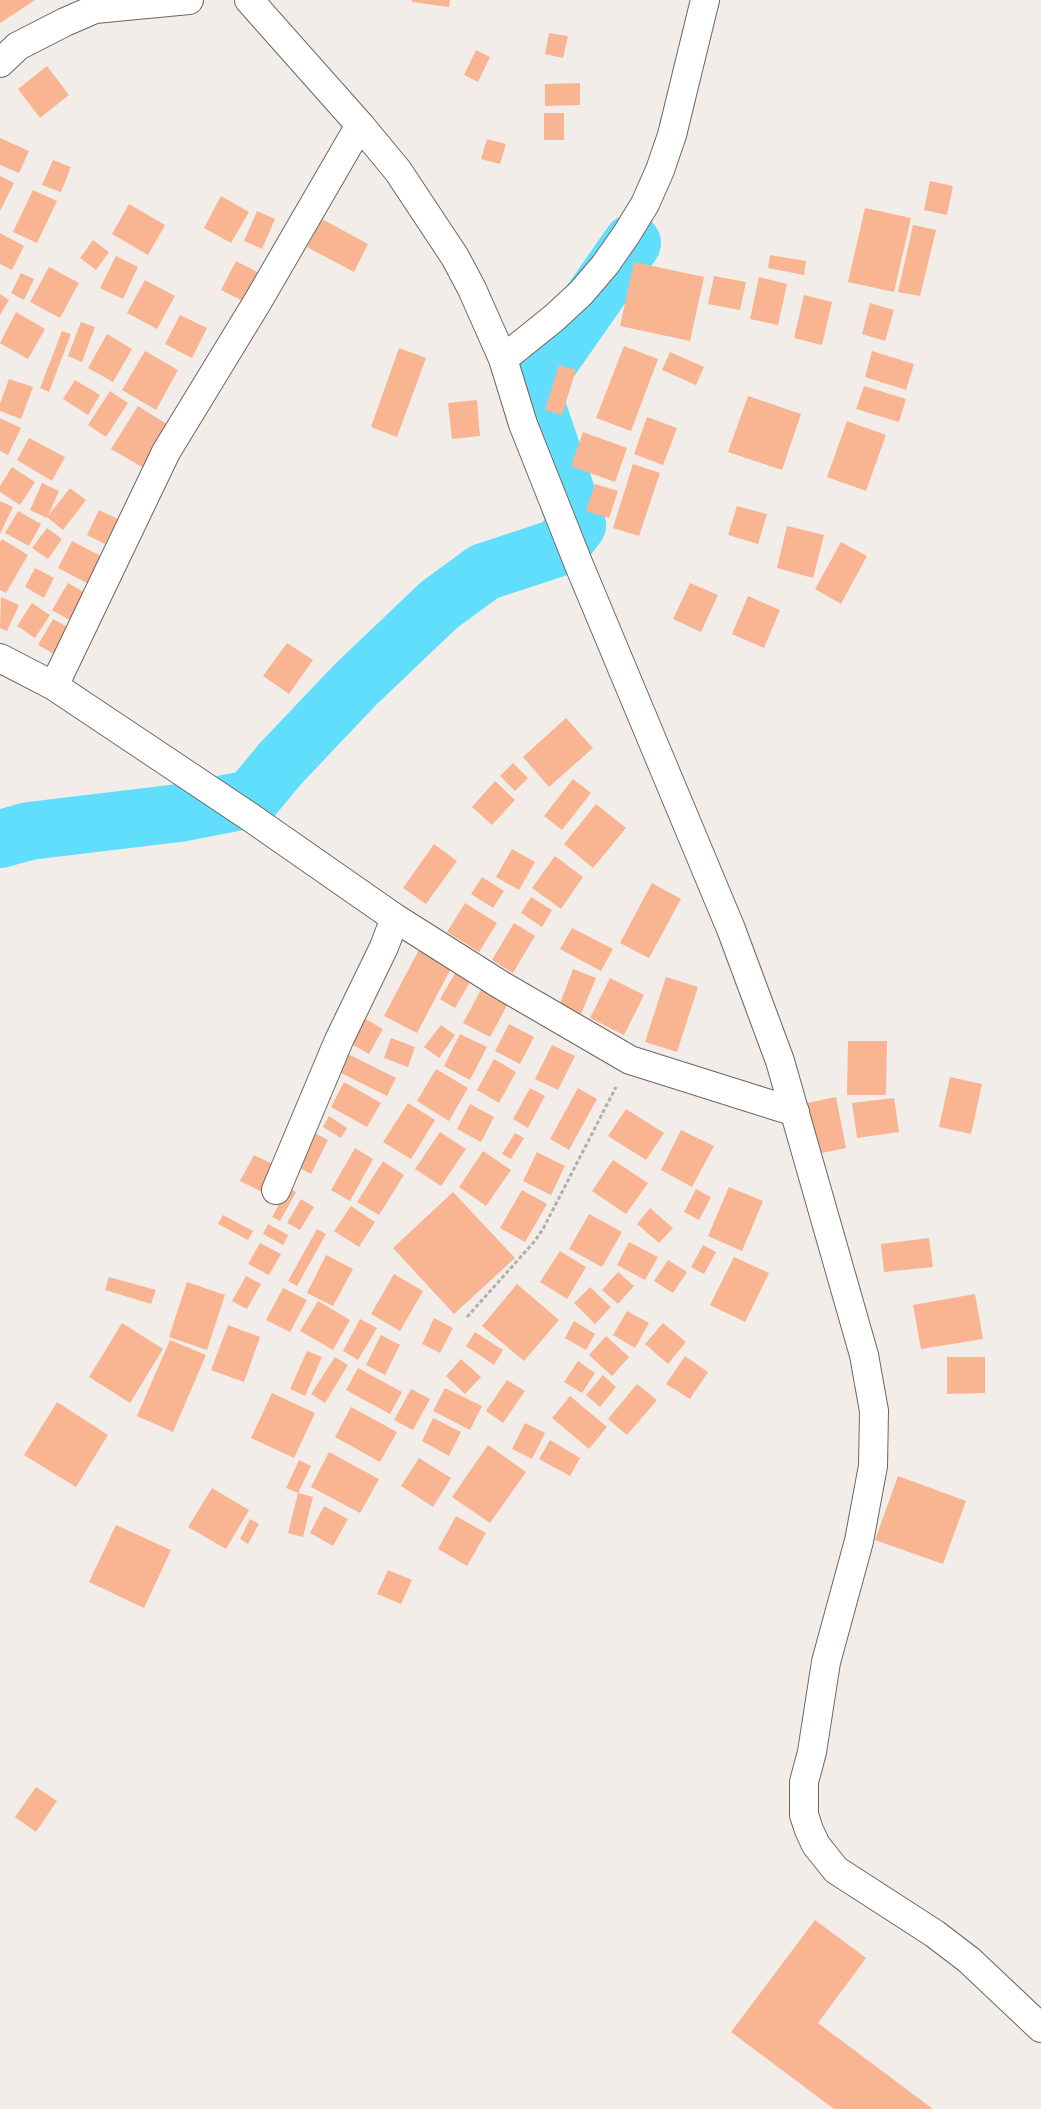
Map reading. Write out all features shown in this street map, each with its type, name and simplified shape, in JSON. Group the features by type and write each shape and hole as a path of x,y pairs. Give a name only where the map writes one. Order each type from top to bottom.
{"street":[{"path":"0,63 18,46 95,9 189,0"},
{"path":"249,0 360,125 398,171 455,257 472,289 503,359 522,424 731,929 780,1061 864,1355 870,1383 875,1438 873,1466 859,1541 826,1662 812,1752 804,1782 804,1815 816,1845 836,1870 935,1934 969,1960 1041,2028"},
{"path":"503,359 554,318 581,293 605,265 645,204 672,136 705,0"},
{"path":"54,686 166,452 258,301 360,125"},
{"path":"0,658 54,686 250,817 395,918 501,986 630,1060 795,1112"},
{"path":"276,1190 339,1040 384,947 395,918"}],"path":[{"path":"467,1317 528,1249 543,1229 630,1060"}],"building":[{"path":"0,0 35,0 0,23"},
{"path":"412,0 450,0 449,7 412,2"},
{"path":"549,33 568,36 563,58 545,54"},
{"path":"476,50 490,57 478,82 464,75"},
{"path":"47,66 69,95 40,118 18,89"},
{"path":"580,83 580,105 545,106 545,84"},
{"path":"544,113 564,113 564,140 544,140"},
{"path":"0,138 29,151 19,173 0,165"},
{"path":"487,139 506,144 500,164 481,159"},
{"path":"53,160 71,167 61,192 42,185"},
{"path":"0,176 14,183 0,211"},
{"path":"930,181 953,186 947,215 924,210"},
{"path":"33,190 57,201 37,243 13,232"},
{"path":"221,196 249,212 231,243 204,228"},
{"path":"129,204 165,225 148,255 112,234"},
{"path":"865,208 911,218 894,292 848,282"},
{"path":"257,211 275,219 262,249 244,241"},
{"path":"322,219 368,244 354,272 307,247"},
{"path":"913,225 936,230 920,296 898,292"},
{"path":"0,233 24,246 12,270 0,264"},
{"path":"93,240 109,252 96,270 80,258"},
{"path":"770,255 806,261 804,275 768,268"},
{"path":"116,256 138,267 123,299 100,288"},
{"path":"236,261 261,274 247,303 221,290"},
{"path":"634,262 704,277 690,341 620,326"},
{"path":"49,267 79,283 60,318 30,302"},
{"path":"21,273 34,279 24,300 11,293"},
{"path":"714,276 746,282 740,310 708,304"},
{"path":"759,277 787,284 778,325 750,319"},
{"path":"145,280 175,296 157,329 127,313"},
{"path":"0,294 9,300 0,315"},
{"path":"804,295 832,302 822,345 794,338"},
{"path":"870,303 894,310 885,341 862,334"},
{"path":"16,312 45,329 28,359 0,343"},
{"path":"180,315 207,328 192,358 165,344"},
{"path":"81,322 95,327 82,362 68,356"},
{"path":"62,331 71,334 49,392 40,388"},
{"path":"107,334 132,349 113,382 88,368"},
{"path":"624,346 658,359 631,431 596,418"},
{"path":"399,348 426,358 397,437 371,427"},
{"path":"145,351 178,370 156,410 122,390"},
{"path":"872,351 914,364 906,390 865,377"},
{"path":"670,352 704,367 696,385 662,370"},
{"path":"559,365 576,370 562,415 545,410"},
{"path":"9,379 33,387 21,419 0,411 0,404"},
{"path":"75,380 100,395 88,415 63,399"},
{"path":"864,386 906,399 899,422 856,409"},
{"path":"110,391 128,403 106,437 88,425"},
{"path":"748,396 801,414 782,470 728,452"},
{"path":"477,400 480,436 452,439 448,403"},
{"path":"138,406 173,428 147,470 111,449"},
{"path":"647,417 677,428 663,465 634,454"},
{"path":"0,418 21,428 8,455 0,451"},
{"path":"847,421 886,435 866,491 827,477"},
{"path":"583,432 627,448 615,482 571,466"},
{"path":"29,438 65,457 52,481 17,460"},
{"path":"633,464 660,473 639,536 613,528"},
{"path":"12,467 35,482 20,505 0,492 0,486"},
{"path":"42,483 59,491 47,518 30,510"},
{"path":"595,484 618,491 609,518 586,511"},
{"path":"70,488 86,500 63,530 47,517"},
{"path":"0,501 13,507 0,534"},
{"path":"737,506 767,514 758,544 728,535"},
{"path":"99,510 118,519 105,544 87,535"},
{"path":"18,511 41,524 29,546 5,533"},
{"path":"787,526 824,535 813,578 777,568"},
{"path":"47,528 62,539 48,559 32,548"},
{"path":"2,539 28,555 6,593 0,590 0,542"},
{"path":"72,541 101,556 87,583 58,568"},
{"path":"841,542 867,556 841,604 815,589"},
{"path":"35,568 54,578 44,598 25,587"},
{"path":"68,583 92,597 76,624 52,610"},
{"path":"690,583 718,595 701,632 673,619"},
{"path":"748,596 780,610 764,648 732,634"},
{"path":"1,597 19,605 7,631 0,628"},
{"path":"32,603 50,615 35,638 17,626"},
{"path":"53,619 75,631 61,658 38,645"},
{"path":"287,643 313,660 289,694 263,676"},
{"path":"566,718 593,748 549,787 523,757"},
{"path":"513,763 528,778 515,791 500,776"},
{"path":"573,779 591,793 562,830 544,816"},
{"path":"495,781 515,800 492,825 472,807"},
{"path":"596,804 626,828 593,868 564,844"},
{"path":"434,844 457,861 426,904 403,888"},
{"path":"512,849 535,862 519,890 496,877"},
{"path":"555,856 583,877 561,909 532,888"},
{"path":"482,877 504,891 493,908 471,894"},
{"path":"652,883 681,899 649,958 620,943"},
{"path":"531,897 552,910 542,927 521,913"},
{"path":"465,903 497,923 479,952 447,932"},
{"path":"514,923 535,936 513,973 492,960"},
{"path":"572,928 613,949 601,971 560,949"},
{"path":"423,942 456,959 417,1033 384,1016"},
{"path":"460,965 475,973 455,1008 440,999"},
{"path":"573,969 596,978 581,1014 559,1006"},
{"path":"666,977 698,987 677,1052 645,1042"},
{"path":"610,978 644,995 624,1035 590,1018"},
{"path":"484,984 511,998 490,1037 463,1023"},
{"path":"362,1017 383,1029 369,1054 348,1042"},
{"path":"509,1024 534,1037 520,1064 495,1051"},
{"path":"441,1025 455,1035 439,1058 424,1047"},
{"path":"460,1034 487,1047 470,1080 444,1066"},
{"path":"391,1038 415,1047 408,1067 384,1058"},
{"path":"848,1041 887,1041 886,1095 847,1095"},
{"path":"552,1045 575,1056 558,1090 535,1079"},
{"path":"346,1053 396,1078 387,1096 337,1071"},
{"path":"494,1059 516,1072 499,1103 477,1090"},
{"path":"436,1069 468,1088 449,1121 417,1101"},
{"path":"950,1077 982,1084 971,1134 939,1127"},
{"path":"344,1082 381,1103 367,1127 331,1107"},
{"path":"530,1088 545,1096 528,1128 513,1119"},
{"path":"578,1088 597,1099 569,1150 550,1139"},
{"path":"836,1097 846,1148 817,1154 807,1103"},
{"path":"894,1098 899,1132 857,1138 852,1103"},
{"path":"408,1103 435,1120 411,1159 383,1142"},
{"path":"470,1104 494,1117 481,1142 457,1129"},
{"path":"626,1109 664,1133 646,1160 608,1136"},
{"path":"329,1116 347,1128 341,1138 323,1127"},
{"path":"309,1130 328,1140 311,1174 291,1163"},
{"path":"681,1130 714,1146 692,1187 661,1170"},
{"path":"440,1132 466,1149 441,1186 415,1169"},
{"path":"515,1133 524,1138 511,1159 502,1154"},
{"path":"355,1148 373,1159 350,1201 331,1190"},
{"path":"483,1151 511,1170 486,1206 459,1187"},
{"path":"537,1152 565,1166 551,1195 523,1181"},
{"path":"254,1155 279,1167 266,1194 240,1181"},
{"path":"613,1160 648,1183 626,1214 592,1191"},
{"path":"383,1161 404,1175 379,1215 357,1202"},
{"path":"729,1187 763,1201 742,1251 708,1236"},
{"path":"288,1188 296,1192 280,1221 272,1217"},
{"path":"696,1189 711,1197 699,1220 684,1212"},
{"path":"522,1190 547,1204 525,1242 500,1228"},
{"path":"453,1192 515,1258 454,1314 393,1248"},
{"path":"301,1199 314,1207 300,1230 287,1223"},
{"path":"351,1206 375,1222 359,1247 334,1231"},
{"path":"650,1208 673,1228 659,1243 637,1224"},
{"path":"589,1214 622,1232 602,1267 569,1249"},
{"path":"223,1215 253,1231 248,1240 218,1224"},
{"path":"268,1224 288,1235 283,1245 263,1234"},
{"path":"317,1229 326,1234 297,1286 288,1281"},
{"path":"929,1238 933,1267 884,1272 881,1244"},
{"path":"629,1242 658,1257 645,1280 617,1265"},
{"path":"260,1243 281,1254 269,1275 248,1264"},
{"path":"703,1245 716,1252 704,1274 691,1267"},
{"path":"560,1251 586,1267 567,1299 540,1282"},
{"path":"326,1255 353,1269 333,1306 307,1293"},
{"path":"734,1257 769,1273 745,1322 710,1305"},
{"path":"668,1260 687,1272 673,1293 654,1281"},
{"path":"618,1272 634,1286 618,1304 602,1290"},
{"path":"394,1274 423,1291 400,1331 371,1314"},
{"path":"246,1276 261,1284 247,1309 232,1301"},
{"path":"109,1277 156,1290 151,1304 105,1290"},
{"path":"187,1282 225,1295 207,1350 169,1337"},
{"path":"517,1284 559,1320 524,1361 482,1326"},
{"path":"590,1287 611,1307 595,1324 574,1303"},
{"path":"283,1288 307,1300 290,1332 266,1320"},
{"path":"975,1294 983,1339 921,1349 913,1305"},
{"path":"318,1301 350,1320 333,1350 300,1331"},
{"path":"627,1311 649,1323 635,1348 613,1335"},
{"path":"434,1318 453,1328 440,1353 422,1344"},
{"path":"360,1319 377,1328 358,1360 343,1351"},
{"path":"574,1321 595,1334 586,1350 565,1338"},
{"path":"122,1323 163,1349 130,1403 89,1377"},
{"path":"663,1323 686,1342 668,1364 645,1344"},
{"path":"228,1325 260,1337 244,1382 211,1370"},
{"path":"475,1332 503,1350 494,1365 466,1346"},
{"path":"381,1335 400,1345 385,1375 366,1365"},
{"path":"606,1336 629,1357 612,1376 589,1355"},
{"path":"170,1340 206,1355 173,1432 137,1416"},
{"path":"307,1351 322,1357 305,1396 290,1389"},
{"path":"685,1356 708,1372 690,1399 666,1384"},
{"path":"335,1357 348,1365 325,1403 311,1394"},
{"path":"947,1357 985,1357 985,1393 947,1394"},
{"path":"461,1359 481,1377 465,1394 446,1376"},
{"path":"578,1361 595,1373 582,1393 564,1382"},
{"path":"358,1368 402,1392 390,1414 346,1390"},
{"path":"603,1375 616,1387 600,1407 586,1395"},
{"path":"507,1380 525,1391 503,1423 486,1411"},
{"path":"637,1384 657,1400 627,1435 608,1419"},
{"path":"445,1388 482,1406 470,1430 433,1411"},
{"path":"411,1389 430,1399 413,1430 394,1420"},
{"path":"272,1393 315,1413 294,1458 251,1438"},
{"path":"570,1396 607,1427 589,1449 552,1418"},
{"path":"57,1402 108,1435 76,1487 24,1455"},
{"path":"351,1407 397,1432 380,1462 335,1437"},
{"path":"433,1418 461,1432 449,1456 422,1441"},
{"path":"525,1423 545,1433 532,1459 512,1449"},
{"path":"550,1440 580,1458 570,1476 539,1459"},
{"path":"488,1445 526,1472 490,1523 452,1497"},
{"path":"329,1452 379,1479 360,1513 311,1487"},
{"path":"419,1458 451,1478 433,1507 401,1486"},
{"path":"299,1460 311,1466 298,1493 286,1488"},
{"path":"898,1476 966,1501 943,1564 875,1540"},
{"path":"212,1488 249,1510 226,1549 188,1527"},
{"path":"298,1493 313,1497 303,1537 288,1533"},
{"path":"324,1506 348,1519 333,1546 310,1533"},
{"path":"456,1516 486,1533 467,1566 438,1549"},
{"path":"250,1519 259,1524 248,1544 240,1539"},
{"path":"116,1525 171,1550 144,1608 89,1582"},
{"path":"388,1570 412,1580 401,1604 377,1594"},
{"path":"36,1787 57,1801 36,1832 15,1817"},
{"path":"815,1920 866,1958 818,2023 933,2109 834,2109 731,2032"}],"waterway":[{"path":"0,839 29,831 179,813 251,799 281,763 355,685 439,605 484,572 560,547 577,525 536,405 539,376 632,243"}]}
